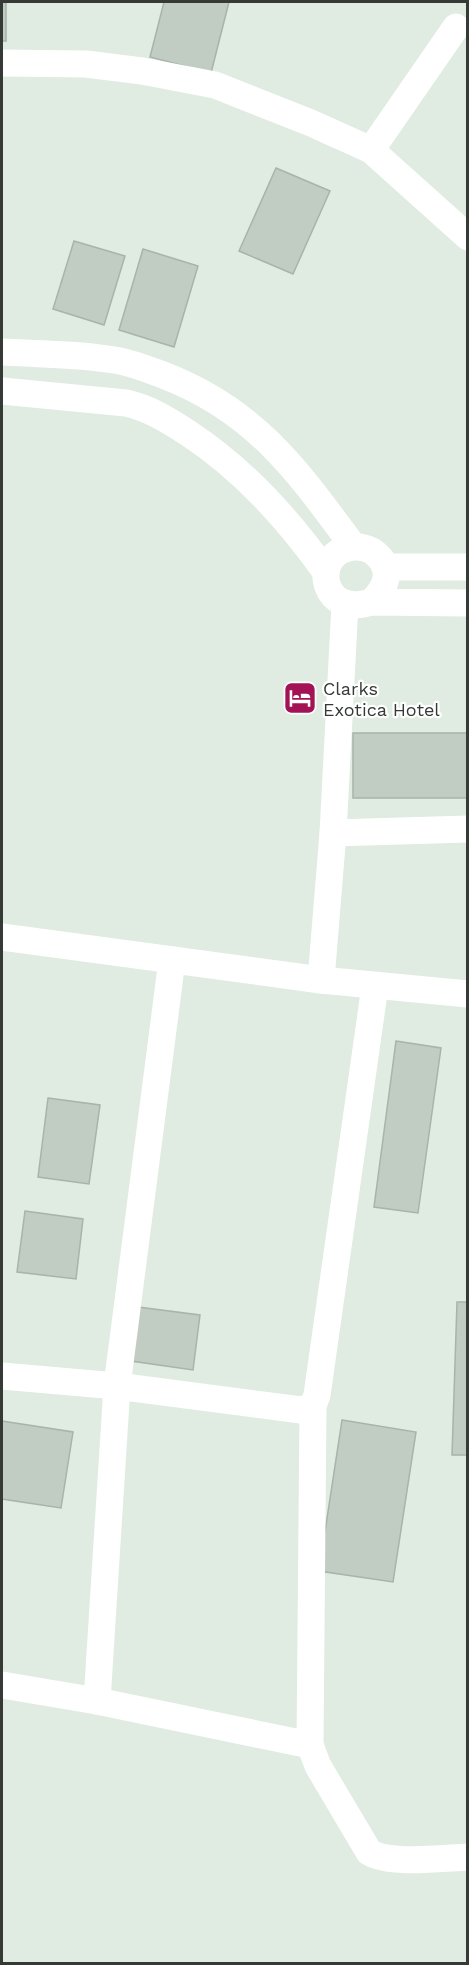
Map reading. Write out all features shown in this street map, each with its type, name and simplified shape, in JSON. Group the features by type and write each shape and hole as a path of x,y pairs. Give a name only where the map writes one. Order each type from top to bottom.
{"street":[{"path":"371,150 456,27"},
{"path":"2,63 86,64 142,71 214,85 311,123 371,150 468,237"},
{"path":"2,352 121,361 178,381 230,408 256,429 297,471 353,546"},
{"path":"140,406 148,369"},
{"path":"168,420 178,381"},
{"path":"2,391 140,406 168,420 216,452 248,480 298,534 326,572"},
{"path":"358,603 381,593 386,580 385,567 378,555 366,548 353,546 340,550 330,560 326,572 327,585 334,597 358,603 468,603"},
{"path":"385,567 468,567"},
{"path":"321,980 333,833 358,603"},
{"path":"333,833 468,829"},
{"path":"2,937 321,980 468,994"},
{"path":"96,1701 117,1386 172,960"},
{"path":"375,986 317,1395 313,1406 310,1745 318,1766 369,1852 378,1858 394,1859 468,1857"},
{"path":"2,1376 117,1386 301,1410 313,1406"},
{"path":"2,1685 96,1701 310,1745"}],"building":[{"path":"2,2 6,2 6,41 2,41"},
{"path":"164,2 229,2 211,73 150,57"},
{"path":"276,168 330,191 293,274 239,251"},
{"path":"74,241 125,256 104,325 53,309"},
{"path":"143,249 198,266 174,347 119,330"},
{"path":"353,733 468,733 468,798 353,798"},
{"path":"396,1041 441,1048 418,1213 374,1207"},
{"path":"48,1098 100,1105 89,1184 38,1177"},
{"path":"25,1211 83,1219 76,1279 17,1272"},
{"path":"457,1302 468,1302 468,1455 452,1455"},
{"path":"138,1307 200,1315 193,1370 131,1361"},
{"path":"342,1420 416,1432 393,1582 319,1571"},
{"path":"2,1421 73,1432 61,1508 2,1499"}],"place":[{"name":"Clarks Exotica Hotel","path":"300,698"}]}
